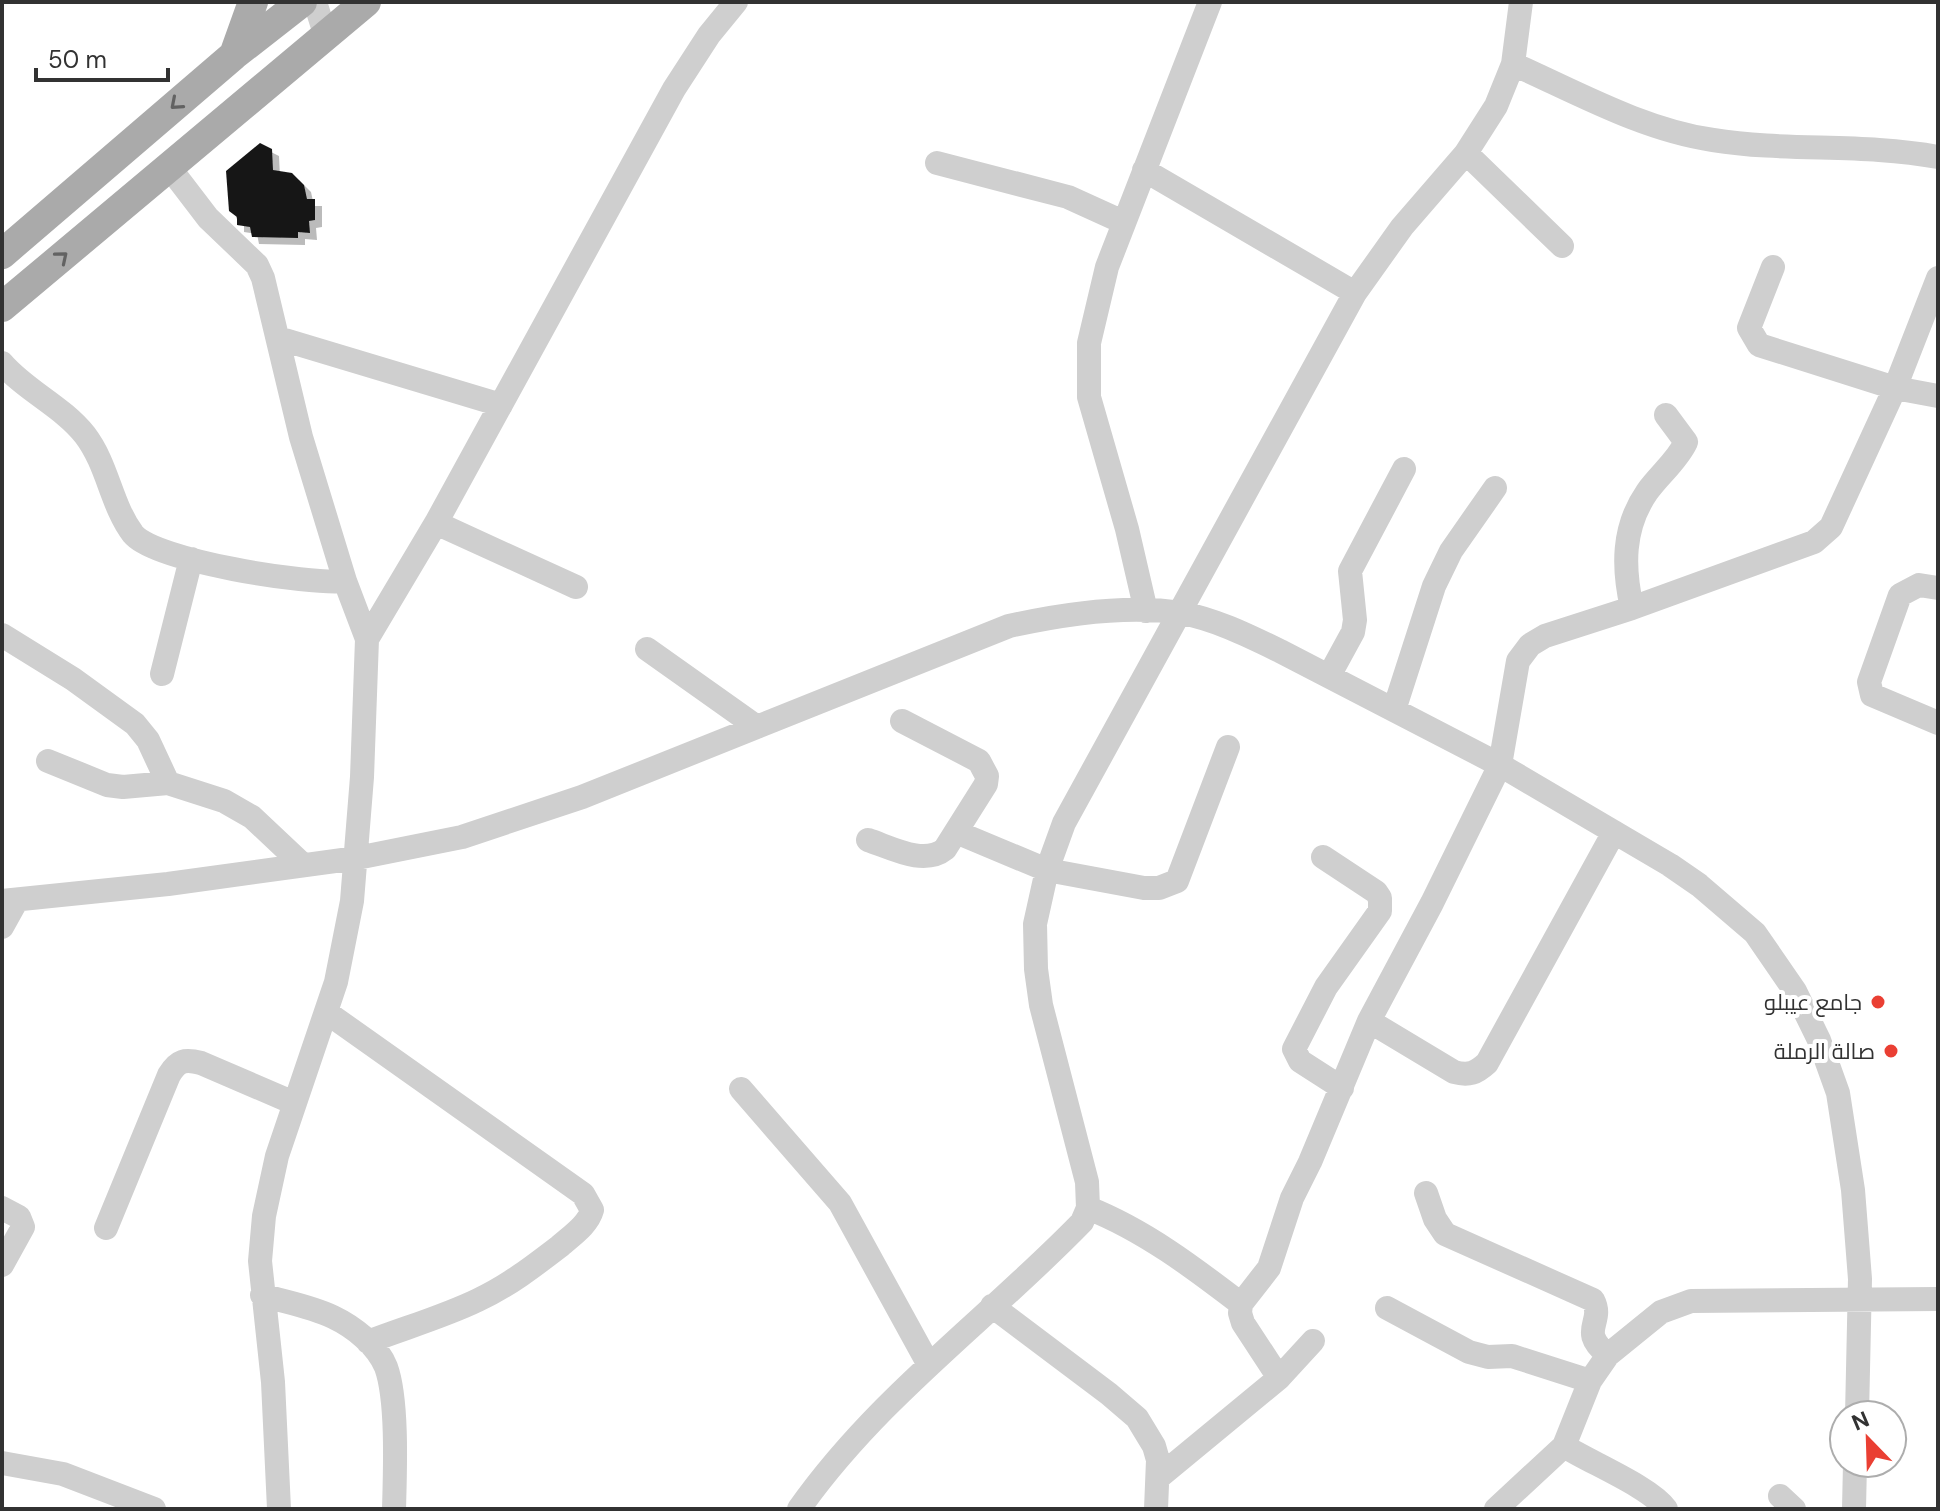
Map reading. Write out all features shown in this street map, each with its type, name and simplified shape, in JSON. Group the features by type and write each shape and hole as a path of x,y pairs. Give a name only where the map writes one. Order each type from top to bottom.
{"main road":[{"path":"2,254 234,55 302,2"},
{"path":"234,55 252,3"},
{"path":"2,307 326,37 353,7"}],"street":[{"path":"315,2 326,37"},
{"path":"367,639 436,523 674,89 709,35 736,2"},
{"path":"1146,611 1127,529 1089,397 1089,343 1107,267 1210,2"},
{"path":"809,1506 876,1419 1082,1222 1088,1208 1087,1182 1041,1005 1036,969 1035,924 1047,870 1064,823 1355,293 1402,227 1466,153 1496,106 1513,64 1521,2"},
{"path":"1513,64 1624,113 1661,127 1712,140 1808,147 1883,148 1938,157"},
{"path":"1466,153 1562,246"},
{"path":"937,163 1068,197 1123,222"},
{"path":"169,167 208,218 257,265 267,291 301,437 345,581 367,639 357,858 345,939 336,982 277,1156 264,1216 260,1261 273,1382 279,1509"},
{"path":"1144,170 1355,293"},
{"path":"1773,267 1749,328 1759,345 1895,388 1938,396"},
{"path":"1279,1378 1243,1323 1241,1304 1269,1268 1292,1198 1369,1021 1500,765 1518,661 1530,645 1545,636 1632,608 1814,542 1824,535 1831,527 1895,388 1938,278"},
{"path":"278,338 501,405"},
{"path":"2,363 57,407 83,433 96,452 125,521 135,536 176,556 286,577 345,581"},
{"path":"1632,608 1625,576 1630,525 1645,494 1686,442 1666,415"},
{"path":"1329,676 1353,632 1355,620 1350,571 1404,469"},
{"path":"1394,710 1434,586 1451,551 1495,488"},
{"path":"436,523 576,587"},
{"path":"162,674 191,559"},
{"path":"1938,588 1919,585 1900,595 1869,682 1872,695 1938,723"},
{"path":"2,927 9,901 168,884 357,858 435,843 508,824 1009,626 1061,614 1181,613 1248,636 1500,765 1699,885 1755,933 1795,991 1819,1040 1838,1093 1853,1190 1860,1299 1857,1399"},
{"path":"2,635 73,679 135,724 148,740 168,783"},
{"path":"647,649 757,727"},
{"path":"868,840 930,858 945,849 986,784 984,768 979,761 902,721"},
{"path":"956,832 1047,870 1159,888 1177,881 1228,747"},
{"path":"48,761 107,785 123,787 168,783 224,801 252,817 303,865"},
{"path":"1369,1021 1454,1072 1465,1075 1477,1072 1487,1063 1614,832"},
{"path":"1323,857 1376,892 1381,905 1380,911 1326,987 1294,1049 1300,1061 1342,1088"},
{"path":"326,1012 583,1194 592,1210 591,1216 573,1235 525,1273 498,1289 476,1301 368,1342"},
{"path":"106,1228 169,1075 180,1061 187,1059 201,1063 294,1103"},
{"path":"741,1089 840,1203 929,1365"},
{"path":"1426,1193 1435,1219 1445,1234 1593,1300 1596,1305 1592,1337 1595,1345 1608,1355"},
{"path":"2,1208 19,1217 23,1227 2,1265"},
{"path":"1088,1208 1117,1219 1241,1304"},
{"path":"262,1295 335,1318 368,1342 386,1369 393,1424 394,1509"},
{"path":"1496,1509 1564,1446 1590,1381 1608,1355 1661,1312 1691,1301 1938,1299"},
{"path":"992,1306 1137,1418 1154,1446 1159,1477 1156,1509"},
{"path":"1387,1308 1469,1352 1488,1357 1512,1356 1590,1381"},
{"path":"1159,1477 1279,1378 1313,1341"},
{"path":"1564,1446 1651,1494 1666,1509"},
{"path":"2,1463 63,1474 154,1509"},
{"path":"1854,1509 1855,1479"}],"building":[{"path":"260,143 272,149 273,170 292,173 304,185 307,199 315,199 315,220 309,221 310,233 298,232 298,238 252,237 250,227 237,225 237,217 229,211 226,171"}],"place":[{"name":"جامع عيبلو","path":"1878,1002"},
{"name":"صالة الرملة","path":"1891,1051"}]}
